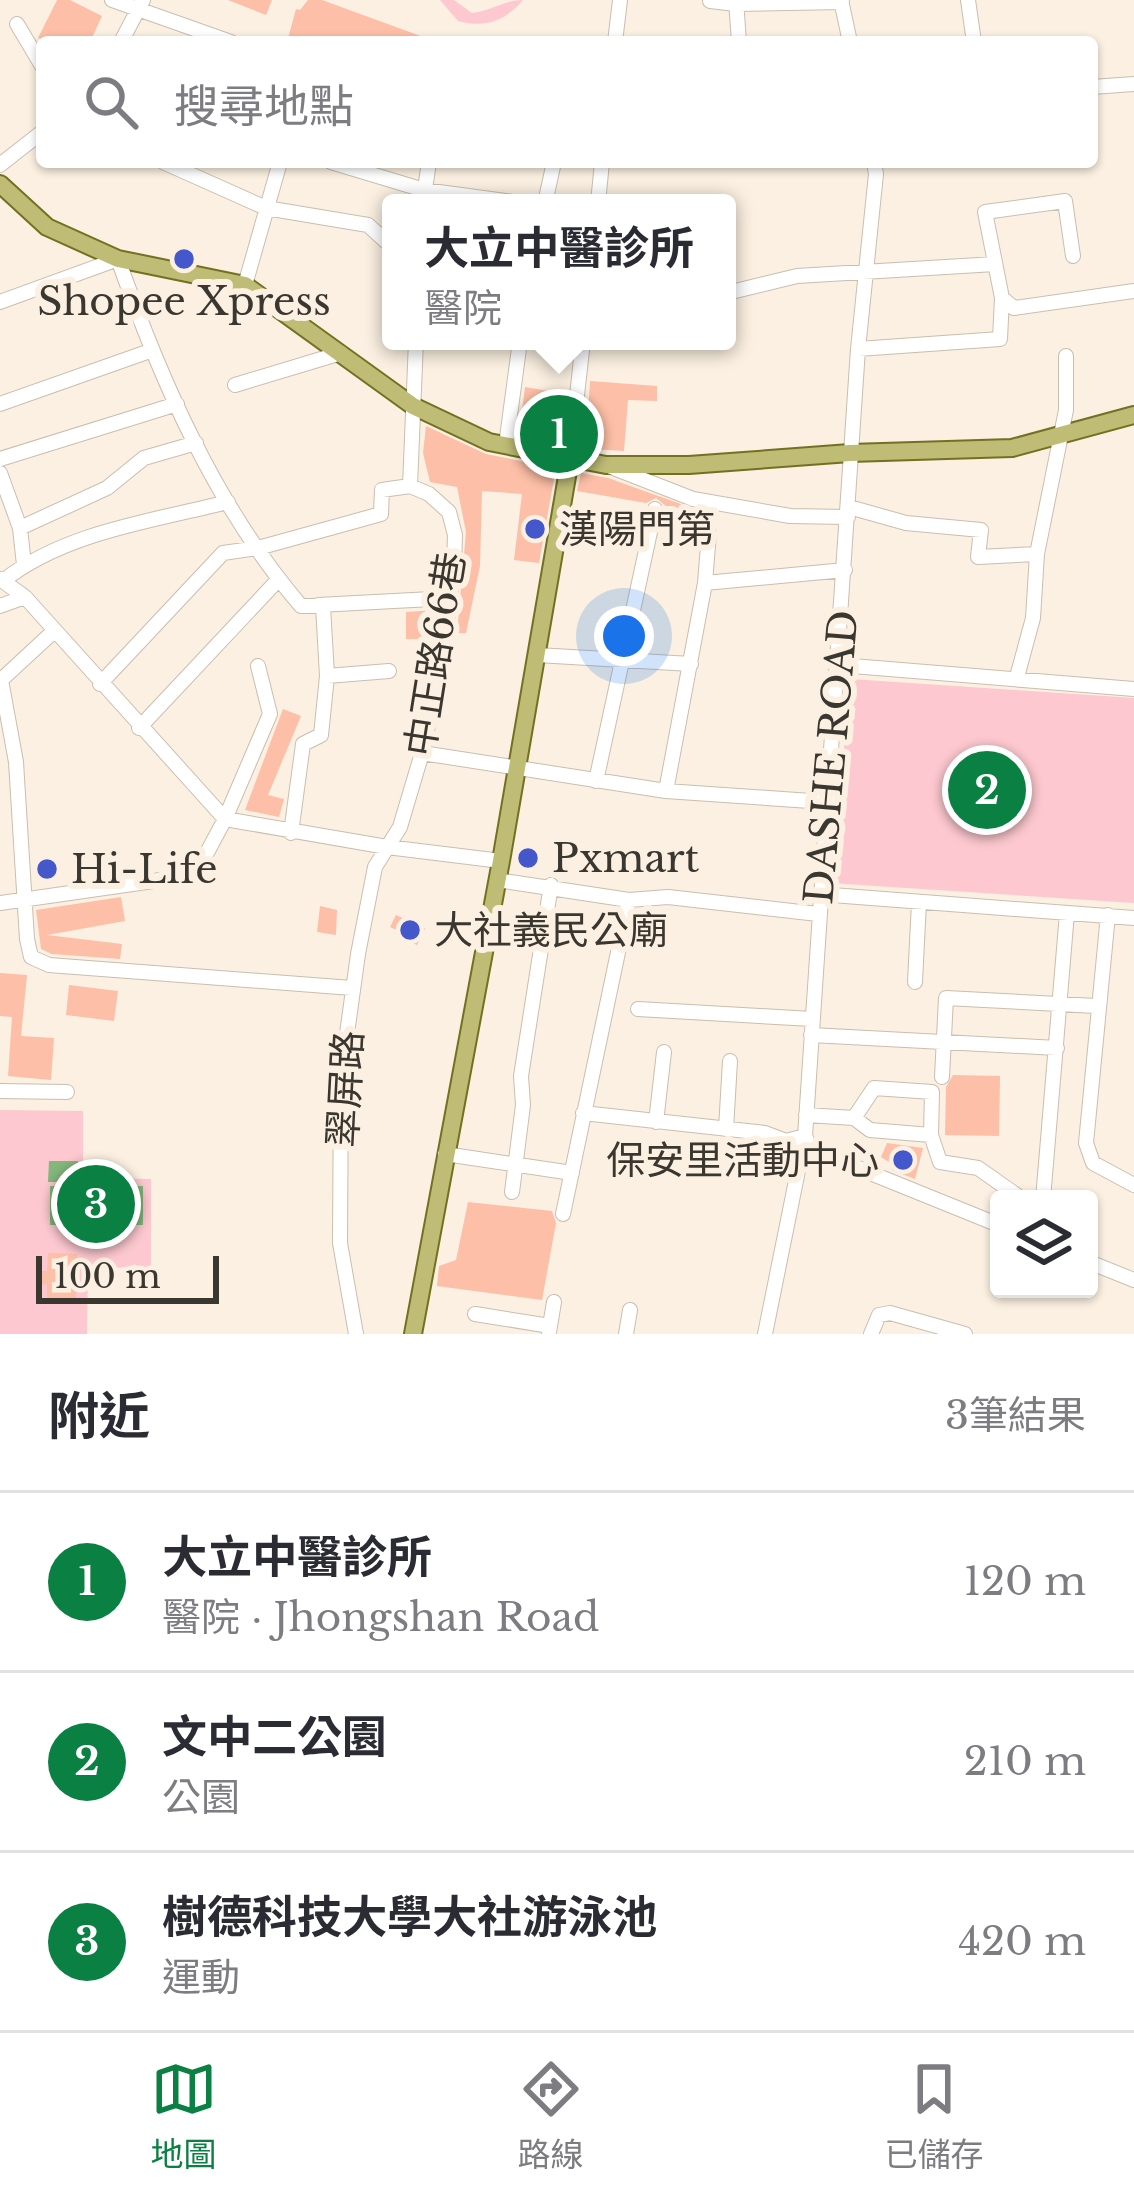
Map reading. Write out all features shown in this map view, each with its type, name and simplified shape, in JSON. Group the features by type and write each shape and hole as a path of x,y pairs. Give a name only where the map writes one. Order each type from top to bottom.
{"main road":[{"path":"0,184 47,227 118,259 245,285 413,406 489,442 570,459 606,465 689,465 1012,448 1134,415"},
{"path":"413,1334 570,459"}],"street":[{"path":"112,0 141,6 196,36"},
{"path":"616,36 620,0"},
{"path":"968,0 973,36"},
{"path":"710,1 841,1 849,36"},
{"path":"736,2 739,36"},
{"path":"124,36 141,6"},
{"path":"16,24 36,56"},
{"path":"1098,87 1134,84"},
{"path":"0,165 36,137"},
{"path":"177,168 266,208 350,219 368,225 382,238"},
{"path":"245,285 278,168"},
{"path":"347,168 419,194"},
{"name":"DASHE ROAD","path":"766,1334 805,1136 825,802 840,665 850,453 875,168"},
{"path":"858,349 1000,339 1002,298 985,212 1065,201 1073,256"},
{"path":"0,302 118,259 150,351 228,502 278,580 301,606 322,606 327,676 321,735 303,744 290,832"},
{"path":"736,290 796,276 994,264"},
{"path":"1002,298 1014,308 1134,291"},
{"path":"100,684 223,553 381,514 382,490 410,486 416,350"},
{"path":"506,445 519,350"},
{"path":"570,459 582,350"},
{"path":"0,404 150,351"},
{"path":"235,385 341,353"},
{"path":"1016,676 1033,618 1037,554 1061,437 1066,356"},
{"path":"0,459 177,404"},
{"path":"20,528 107,488 144,458 196,443"},
{"path":"606,465 693,499 790,516 849,512 981,530 979,557 1037,554"},
{"path":"0,473 20,528 24,565"},
{"name":"中正路66巷","path":"387,847 400,827 422,753 451,598 454,535 449,512 410,486"},
{"path":"228,502 96,535 24,565 2,580 25,597 224,819 387,847 629,900 668,897 818,914"},
{"path":"596,781 655,509"},
{"path":"666,791 692,664 709,533"},
{"path":"705,584 845,570"},
{"path":"140,728 278,580"},
{"path":"0,606 25,597"},
{"path":"301,606 451,598"},
{"path":"53,632 1,680 31,957 49,964 352,988"},
{"path":"537,656 692,664"},
{"path":"840,665 1134,689"},
{"path":"0,903 195,875 270,714 258,666"},
{"path":"327,676 389,670"},
{"path":"422,753 666,791 825,802"},
{"name":"翠屏路","path":"356,1334 340,1243 341,1077 375,867 387,847"},
{"path":"512,1192 523,1105 521,1076 550,885"},
{"path":"819,894 1134,918"},
{"path":"563,1214 629,900"},
{"path":"915,982 920,902"},
{"path":"1044,1190 1066,913"},
{"path":"1108,915 1086,1143 1094,1162 1134,1185"},
{"path":"942,1077 946,998 1096,1006"},
{"path":"638,1009 944,1042 1057,1048"},
{"path":"656,1122 664,1052"},
{"path":"726,1129 730,1061"},
{"path":"854,1118 874,1088 932,1092 931,1135 940,1162 978,1168 1009,1190"},
{"path":"0,1091 67,1092"},
{"path":"583,1114 765,1133 786,1141 805,1136 811,1149 990,1221"},
{"path":"806,1115 854,1118 870,1130 931,1135"},
{"path":"445,1154 572,1173"},
{"path":"1098,1266 1134,1280"},
{"path":"475,1314 550,1330 554,1302"},
{"path":"626,1334 630,1310"},
{"path":"871,1334 879,1315 890,1313 956,1333"}],"shaded area":[{"path":"440,0 454,0 472,13 523,0 502,18 477,24 458,21"},
{"path":"851,679 1134,698 1134,903 830,883"},
{"path":"0,1110 83,1111 83,1178 151,1179 151,1268 88,1267 87,1334 0,1334"},
{"path":"49,1161 78,1161 78,1182 48,1182"},
{"path":"50,1186 143,1186 143,1225 50,1225"}],"building":[{"path":"57,0 70,0 102,16 93,36 39,36"},
{"path":"228,0 272,0 266,15"},
{"path":"308,0 322,0 421,36 289,36 296,9"},
{"path":"590,381 657,386 657,401 628,400 624,451 592,449 586,442"},
{"path":"525,387 566,394 560,443 519,435"},
{"path":"426,426 486,454 556,468 539,563 514,560 522,494 482,491 480,566 466,633 457,633 466,532 457,487 430,482 423,453"},
{"path":"581,473 706,513 666,506 656,498 646,503 577,491"},
{"path":"437,610 434,639 406,639 406,612"},
{"path":"283,709 301,716 268,795 284,799 279,817 245,810"},
{"path":"121,897 125,921 47,935 122,944 120,959 41,949 36,910"},
{"path":"320,906 337,910 336,935 317,932"},
{"name":"大社義民公廟","path":"396,915 425,928 417,945 390,927"},
{"path":"0,973 27,975 21,1036 54,1038 51,1080 8,1076 12,1017 0,1016"},
{"path":"69,985 118,991 114,1021 66,1015"},
{"path":"953,1075 1000,1076 999,1136 945,1135 946,1087"},
{"name":"保安里活動中心","path":"887,1143 923,1148 915,1179 892,1170 894,1165 881,1157"},
{"path":"468,1202 552,1211 556,1223 542,1300 437,1286 439,1266 456,1260"},
{"path":"48,1253 77,1254 76,1301 47,1301 47,1284 39,1285 39,1271 47,1271"}],"place":[{"name":"Shopee Xpress","path":"184,259"},
{"name":"大立中醫診所","path":"559,434"},
{"name":"漢陽門第","path":"535,529"},
{"name":"文中二公園","path":"987,790"},
{"name":"Pxmart","path":"528,858"},
{"name":"Hi-Life","path":"47,869"},
{"name":"大社義民公廟","path":"410,930"},
{"name":"保安里活動中心","path":"903,1160"},
{"name":"樹德科技大學大社游泳池","path":"96,1204"}]}
